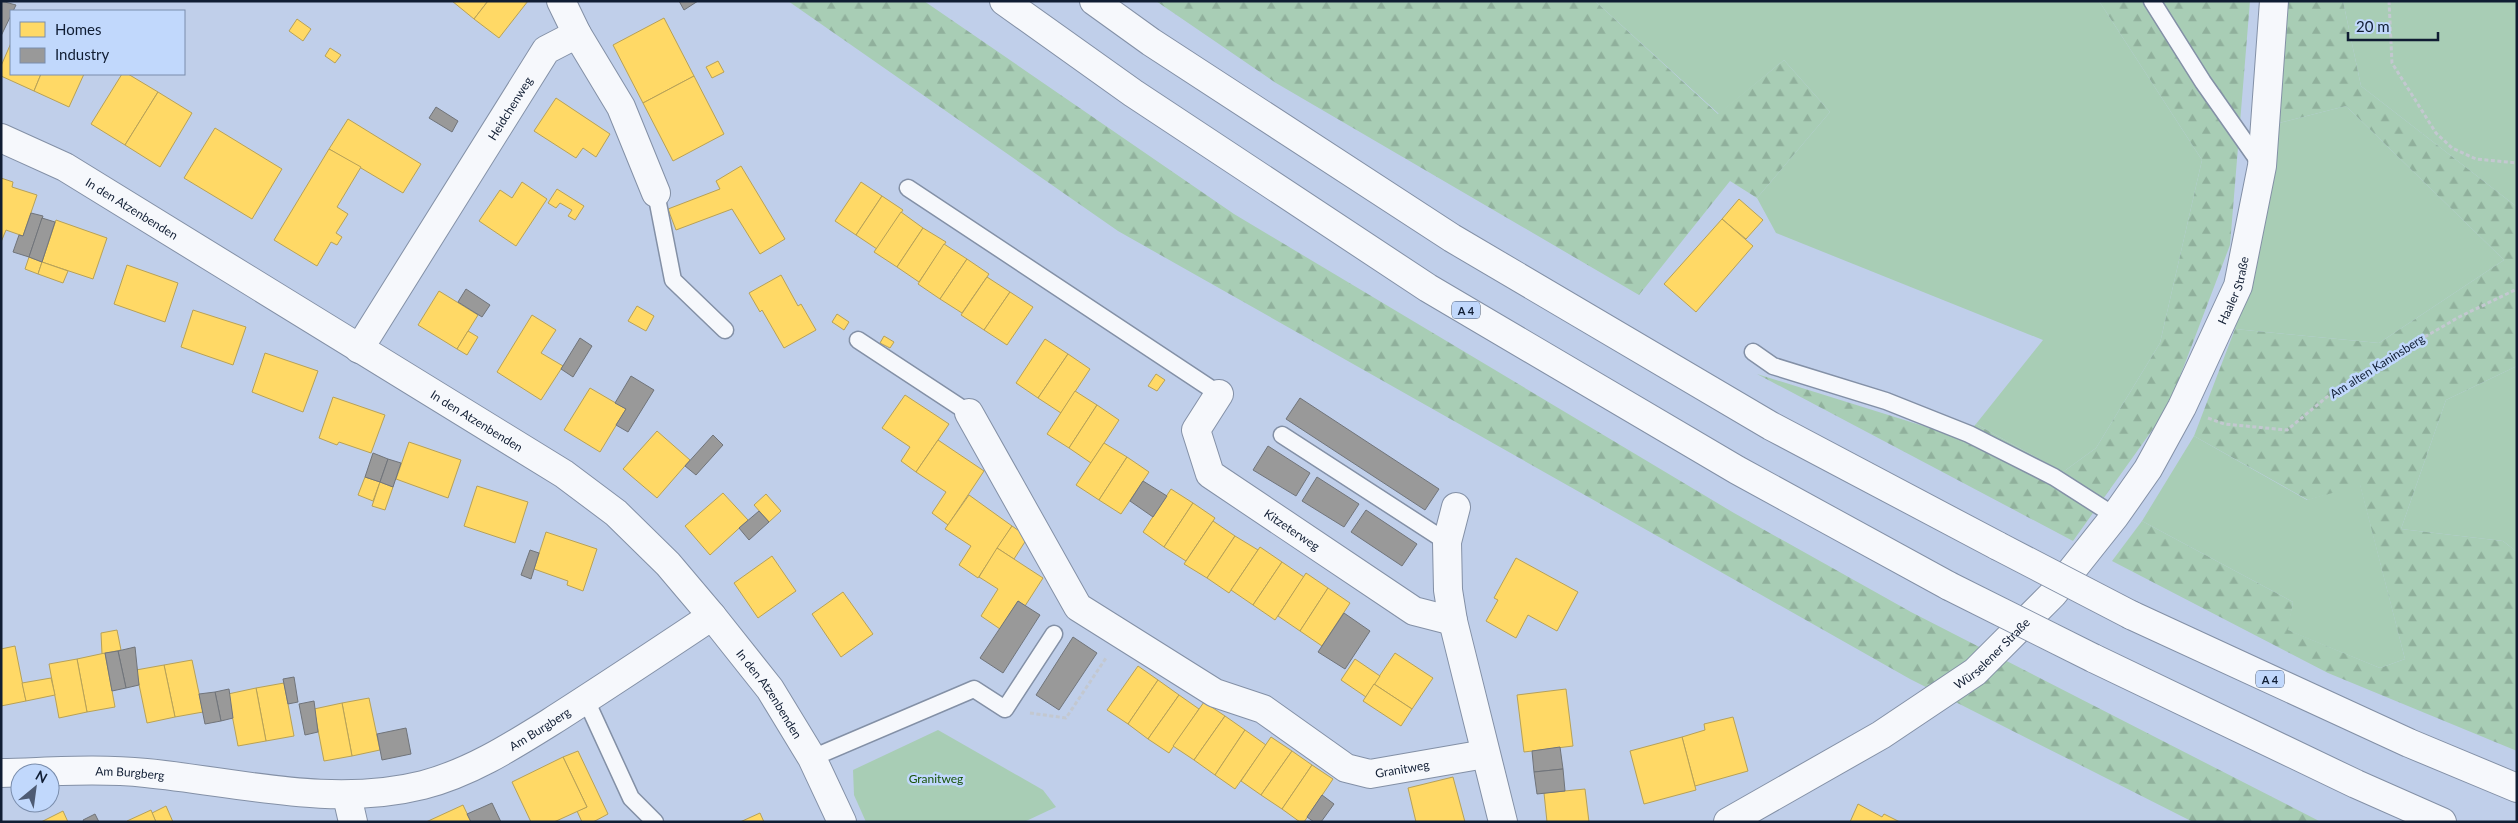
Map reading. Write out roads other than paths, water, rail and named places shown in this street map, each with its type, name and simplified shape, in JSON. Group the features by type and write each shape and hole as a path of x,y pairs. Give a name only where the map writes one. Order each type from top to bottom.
{"main road":[{"path":"561,1 577,34 621,107 656,193"},
{"name":"A 4","path":"1004,1 1133,93 1428,288 1737,470 1950,586 2094,658 2356,784 2442,822"},
{"name":"A 4","path":"1094,1 1151,42 1452,238 1771,426 2131,615 2408,743 2517,788"},
{"name":"Haaler Straße","path":"2182,407 2238,286 2262,166 2274,1"},
{"name":"Heidchenweg","path":"359,349 546,50 577,34"},
{"name":"In den Atzenbenden","path":"1,138 65,167 564,474 616,513 668,564 770,689 812,758 842,822"},
{"name":"Kitzeterweg","path":"1218,394 1196,430 1210,474 1414,611 1453,621"},
{"name":"Würselener Straße","path":"1728,822 1881,735 1975,672 2053,594 2115,516 2148,469 2182,407"},
{"name":"Granitweg","path":"970,413 1078,607 1215,693 1263,709 1346,768 1370,774 1485,754"},
{"path":"1456,507 1447,542 1448,590 1453,621 1503,822"},
{"name":"Am Burgberg","path":"1,773 89,771 145,773 308,794 347,796 423,785 486,762 586,700 712,616"},
{"path":"347,796 353,822"}],"lane":[{"path":"2152,1 2202,82 2262,166"},
{"path":"908,188 1218,394"},
{"path":"656,193 673,280 725,330"},
{"path":"858,340 970,413"},
{"path":"1753,352 1773,366 1886,402 1968,434 2054,477 2115,516"},
{"path":"1282,434 1447,542"},
{"path":"812,758 974,689 1005,709 1054,634"},
{"path":"586,700 631,798 656,822"}]}
